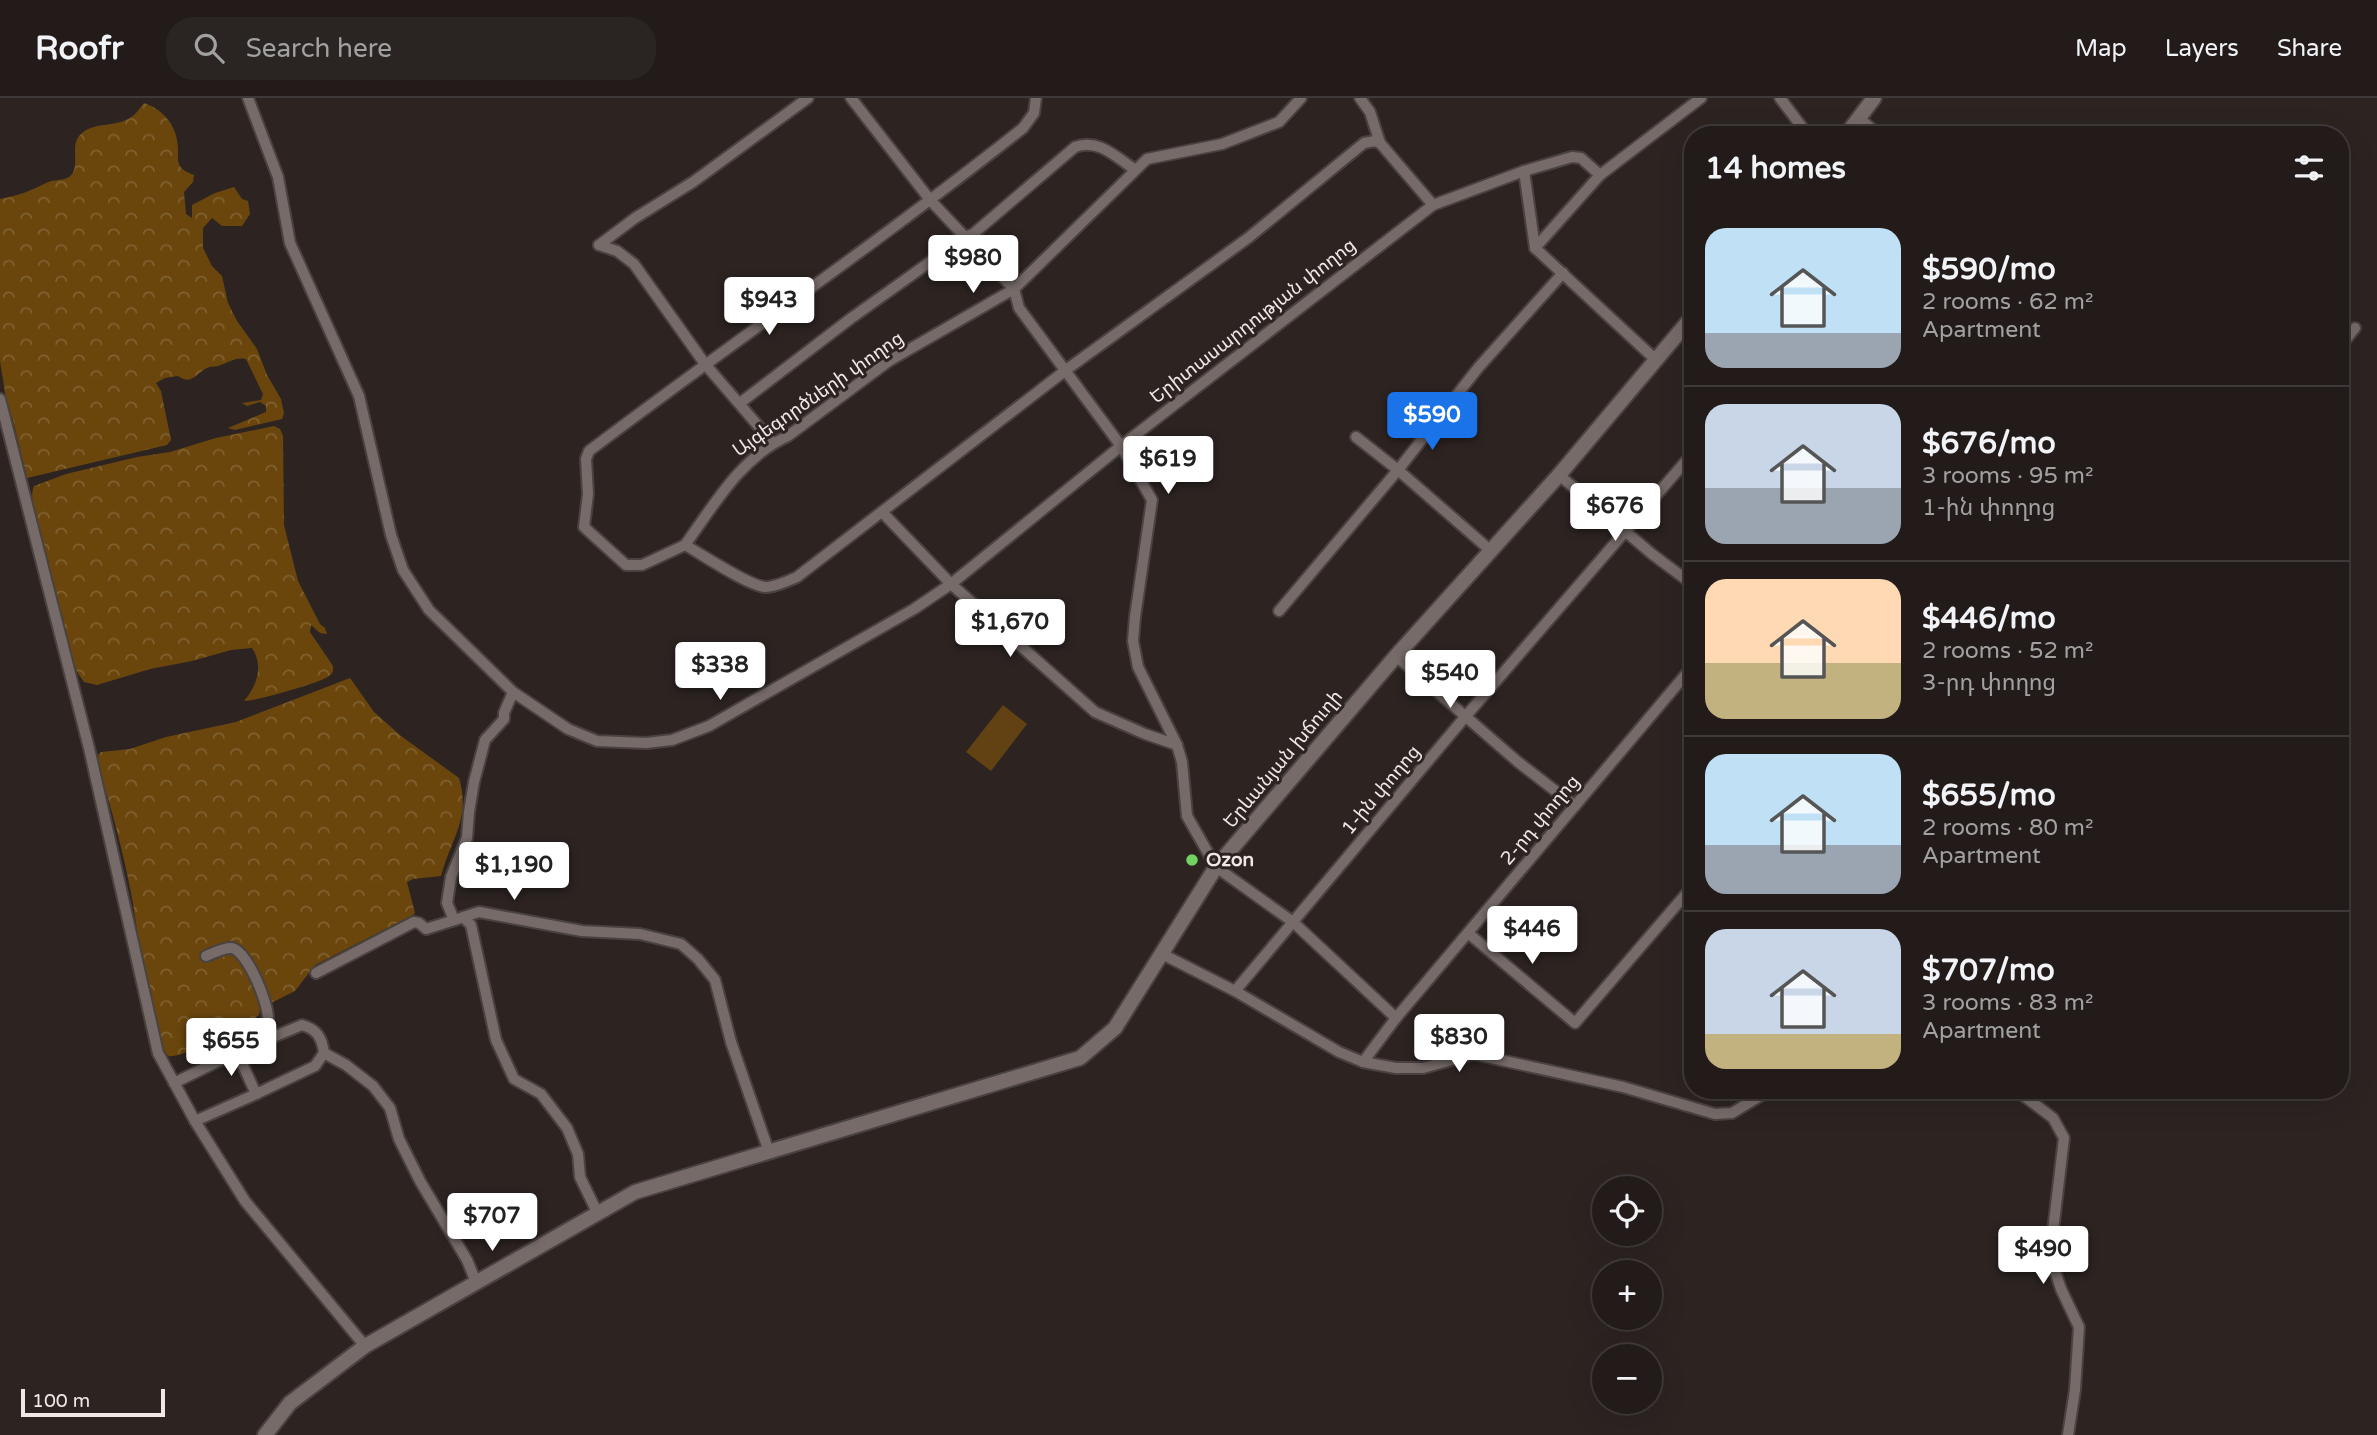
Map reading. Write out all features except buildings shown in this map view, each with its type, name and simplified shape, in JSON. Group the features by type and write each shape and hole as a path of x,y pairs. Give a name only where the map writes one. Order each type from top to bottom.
{"main road":[{"path":"1853,126 1874,98"},
{"name":"Երևանյան խճուղի","path":"265,1435 290,1404 365,1346 635,1192 1080,1058 1115,1028 1216,867 1396,656 1559,475 1684,327"}],"street":[{"name":"Երիտասարդության փողոց","path":"248,98 278,177 290,243 359,396 391,535 403,570 429,610 513,692 568,729 597,741 646,744 672,740 709,726 914,609 951,584 1121,446 1433,205 1524,171 1572,157 1581,158 1600,175"},
{"path":"773,443 705,364 634,264 617,251 599,245 808,98"},
{"path":"851,98 931,201 1014,289 1019,308 1121,446 1152,500 1133,641 1138,667 1177,745 1182,762 1187,816 1216,867 1293,922 1396,1018"},
{"path":"1036,98 1034,113 1023,128 931,201 589,451 586,459 588,494 583,527 626,565 642,565 685,545 753,583 766,587 797,577 1066,370 1248,238 1364,143 1380,143"},
{"name":"Այգեգործների փողոց","path":"685,545 738,472 773,443 788,436 889,361 1014,289 1147,159 1222,144 1279,122 1301,98"},
{"path":"1360,98 1370,112 1380,143 1433,205"},
{"path":"1535,248 1600,175 1702,98"},
{"path":"1780,98 1801,126"},
{"path":"1859,118 1868,126"},
{"path":"740,403 850,319 973,234 1075,148 1082,145 1100,146 1134,169"},
{"path":"1524,171 1535,248 1656,360"},
{"path":"1279,611 1398,470 1478,368 1563,273"},
{"path":"2349,336 2356,328"},
{"path":"0,399 89,748 158,1052 195,1121 245,1201 365,1346"},
{"path":"1356,438 1398,470 1490,550"},
{"name":"1-ին փողոց","path":"1236,991 1465,717 1684,463"},
{"path":"1559,475 1684,578"},
{"path":"882,512 951,584 1095,712 1177,745"},
{"path":"1396,656 1465,717 1575,806"},
{"name":"2-րդ փողոց","path":"1363,1062 1396,1018 1684,677"},
{"path":"513,692 504,719 485,740 470,802 467,838 451,877 447,902 459,918 471,925 496,1040 514,1079 541,1094 568,1128 578,1154 582,1181 597,1212"},
{"path":"1468,933 1575,1023 1684,896"},
{"path":"316,973 414,922 426,929 479,912 582,931 640,934 681,944 715,980 731,1042 769,1152"},
{"path":"206,956 228,947 237,950 249,964 261,992 268,1019 262,1041"},
{"path":"1162,954 1236,991 1339,1052 1363,1062 1396,1068 1423,1068 1473,1054 1623,1087 1714,1114 1732,1113 1755,1099"},
{"path":"174,1083 237,1052 302,1025 316,1031 324,1053 346,1065 373,1086 390,1108 399,1139 420,1181 467,1260 476,1282"},
{"path":"237,1052 256,1094"},
{"path":"195,1121 316,1066 324,1053"},
{"path":"2028,1099 2053,1118 2063,1138 2050,1256 2061,1289 2079,1327 2075,1390 2068,1435"}],"green space":[{"path":"144,103 158,110 169,121 176,134 179,164 184,171 194,175 193,182 184,192 186,214 192,218 192,205 234,187 242,199 248,201 250,214 242,226 222,226 212,218 203,228 203,248 212,266 222,276 228,303 257,349 267,375 281,399 284,413 282,419 235,430 228,428 266,412 266,406 260,402 247,406 242,403 261,400 263,394 246,359 235,360 208,367 187,380 178,376 156,383 161,391 171,440 167,445 27,478 7,405 0,361 0,199 69,177 75,165 76,141 82,133 93,127 128,119"},
{"path":"274,426 280,429 283,436 284,525 298,581 327,634 320,633 311,625 310,632 333,666 332,673 302,687 244,701 257,675 258,661 252,648 231,650 150,669 97,685 84,682 76,670 66,642 47,567 49,562 34,512 34,486 66,474"},
{"path":"350,678 374,712 401,736 459,778 463,805 461,817 441,876 407,882 415,913 413,915 315,965 295,991 271,1003 261,990 248,961 237,948 224,947 205,956 207,958 228,952 242,962 257,988 259,1015 200,1047 176,1056 168,1056 156,1028 129,882 98,755 101,752 130,749 166,737 236,722"}],"shaded area":[{"path":"1003,705 1027,724 991,771 966,752"}],"place":[{"name":"Ozon","path":"1192,860"}]}
